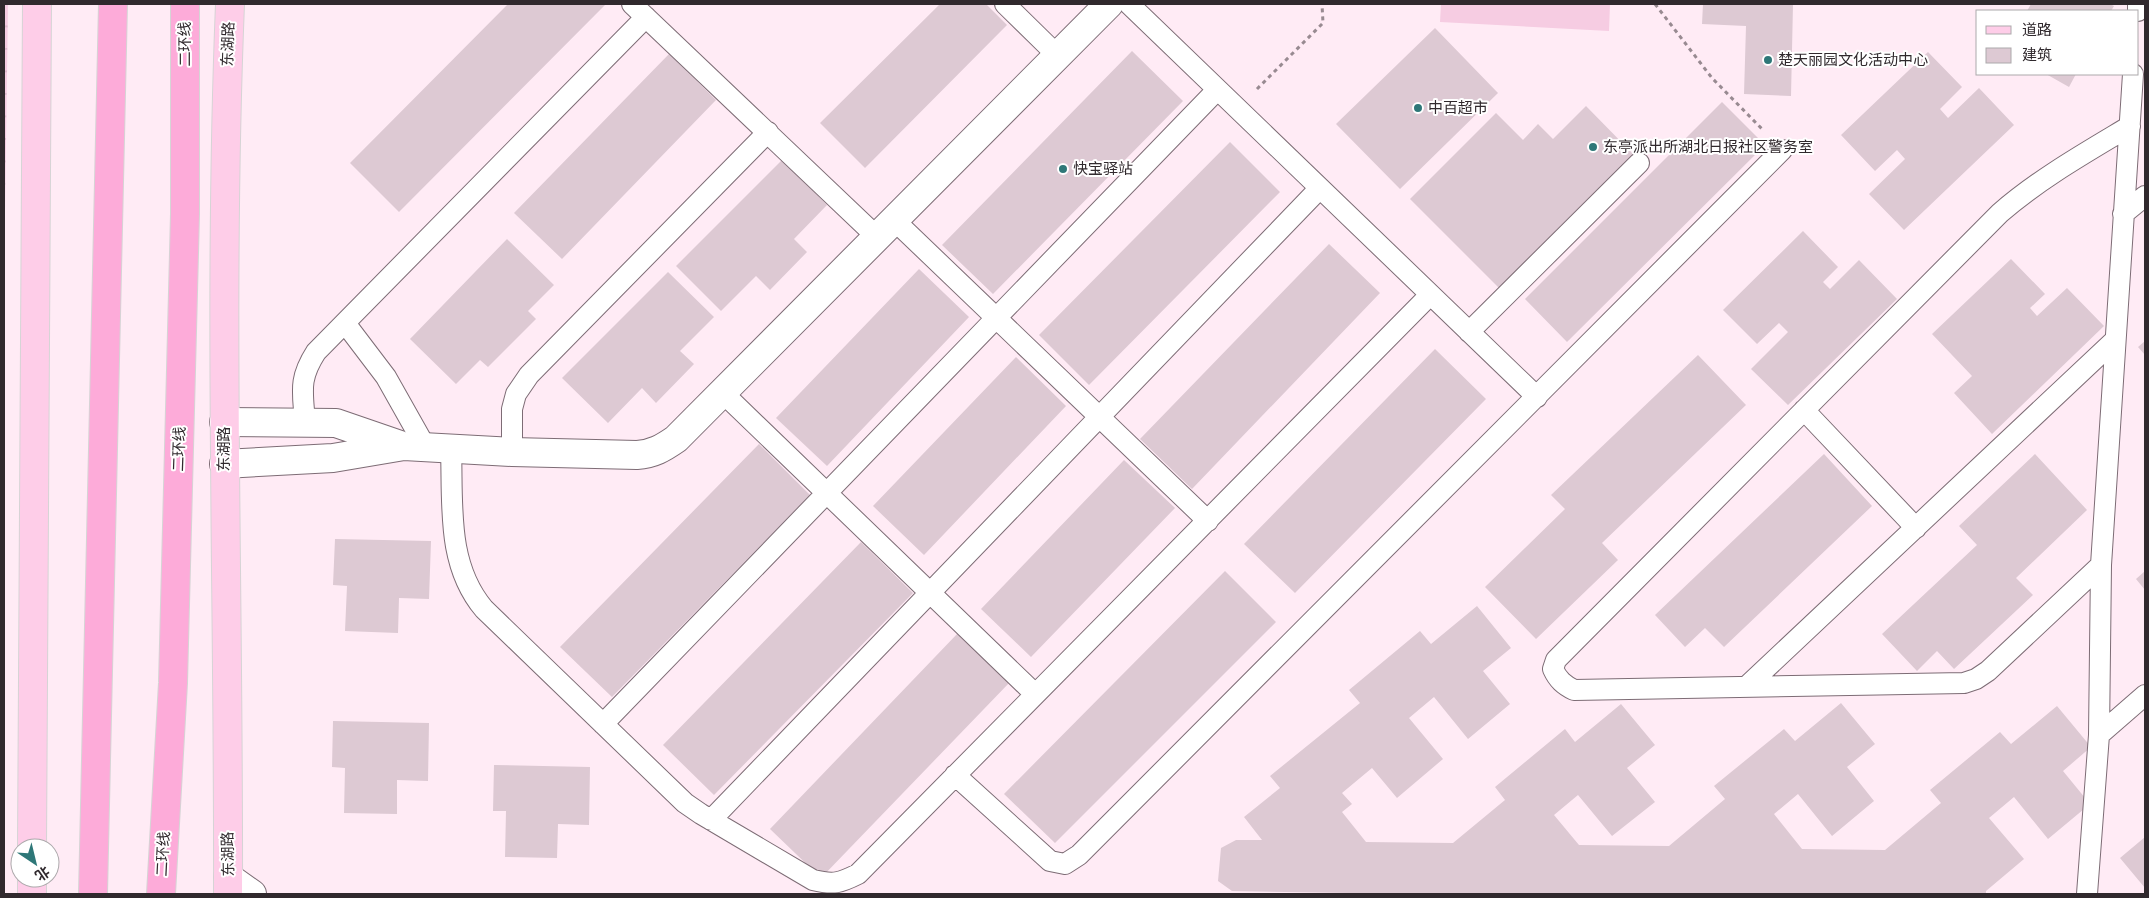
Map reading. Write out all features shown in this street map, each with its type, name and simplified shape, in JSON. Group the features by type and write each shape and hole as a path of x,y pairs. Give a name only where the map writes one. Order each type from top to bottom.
{"highway":[{"path":"93,894 112,4"},
{"name":"二环线","path":"161,894 173,683 185,214 185,4"}],"main road":[{"path":"32,838 36,4"},
{"name":"东湖路","path":"228,886 224,422 226,106 230,4"}],"street":[{"path":"224,464 333,458 427,447 512,452 647,455 660,450 676,439 1109,4"},
{"path":"224,422 336,423 427,447"},
{"path":"228,886 252,894"}],"lane":[{"path":"1005,4 1057,55"},
{"path":"1128,4 1537,397"},
{"path":"305,423 302,385 306,368 316,352 345,324 639,10 768,132 996,318 1208,521"},
{"path":"2087,894 2099,735 2101,565 2133,75"},
{"path":"603,724 1217,90"},
{"path":"2101,565 1988,671 1976,680 1964,683 1574,690 1564,686 1553,669 1556,660 2013,202 2071,161 2130,126"},
{"path":"512,452 512,409 516,394 529,374 768,132"},
{"path":"955,775 1044,858 1057,864 1065,864 1072,860 1782,150"},
{"path":"1469,332 1639,163"},
{"path":"710,820 1320,188"},
{"path":"2123,214 2145,196"},
{"path":"345,324 386,377 427,447 454,536 456,554 470,589 484,609 685,803 710,820 813,880 829,884 840,882 858,874 1430,295"},
{"path":"1746,687 2115,340"},
{"path":"722,392 1035,694"},
{"path":"1804,410 1916,528"},
{"path":"2099,735 2145,695"}],"path":[{"path":"1238,109 1323,23 1322,4"},
{"path":"1655,4 1712,78 1782,150"}],"green space":[{"path":"4,4 8,4 4,282"},
{"path":"1441,4 1610,4 1609,31 1440,22"}],"building":[{"path":"508,4 606,4 399,212 350,163"},
{"path":"940,4 986,4 1007,25 865,168 820,123"},
{"name":"楚天丽园文化活动中心","path":"1703,4 1793,4 1791,96 1744,94 1746,26 1702,24"},
{"path":"2031,4 2110,4 2114,6 2112,10 2028,10"},
{"path":"1435,28 1498,93 1400,189 1336,124"},
{"path":"1132,51 1183,101 993,294 942,245"},
{"path":"1928,52 1962,87 1940,109 1948,118 1979,88 2014,125 1904,230 1869,194 1905,159 1897,150 1875,171 1841,135"},
{"path":"669,54 716,100 562,259 514,213"},
{"path":"2048,75 2075,75 2069,87"},
{"path":"1722,102 1765,145 1567,342 1525,299"},
{"path":"1586,106 1635,156 1500,289 1410,199 1496,113 1523,140 1538,124 1553,139"},
{"path":"1230,142 1280,192 1089,385 1039,335"},
{"path":"782,160 827,205 794,239 807,252 770,290 756,276 721,311 676,266"},
{"path":"1803,231 1838,267 1823,282 1830,289 1859,260 1897,299 1788,405 1751,369 1788,332 1779,323 1757,344 1723,310"},
{"path":"507,239 554,285 528,311 536,319 488,367 480,360 456,384 410,339"},
{"path":"1329,244 1380,293 1192,489 1140,439"},
{"path":"2011,259 2045,294 2030,308 2037,316 2067,288 2104,326 1992,434 1954,393 1972,376 1932,334"},
{"path":"919,269 969,317 827,466 776,418"},
{"path":"668,272 714,317 680,351 694,364 656,403 642,388 608,423 562,378"},
{"path":"2145,341 2145,355 2138,347"},
{"path":"1435,349 1486,399 1295,593 1244,544"},
{"path":"1698,355 1746,405 1602,543 1618,560 1536,639 1485,587 1565,509 1551,495"},
{"path":"1016,357 1066,406 924,555 873,506"},
{"path":"759,444 810,495 612,697 560,647"},
{"path":"1824,454 1872,506 1724,647 1705,628 1685,647 1655,615"},
{"path":"2035,454 2087,510 2016,578 2033,595 1954,669 1937,651 1917,671 1882,634 1977,545 1959,526"},
{"path":"1124,460 1175,508 1031,657 981,609"},
{"path":"335,539 431,541 429,599 399,598 398,633 345,631 347,586 333,585"},
{"path":"861,542 913,593 714,795 663,745"},
{"path":"1225,571 1276,622 1055,843 1004,794"},
{"path":"2145,571 2145,590 2136,579"},
{"path":"1477,606 1511,648 1483,671 1510,704 1468,739 1434,697 1409,718 1443,759 1397,798 1372,768 1342,793 1352,804 1342,812 1366,842 1453,843 1505,800 1495,787 1565,729 1575,742 1621,704 1655,745 1627,768 1655,802 1612,836 1578,795 1554,815 1579,845 1669,846 1725,799 1714,786 1784,729 1795,741 1841,703 1875,744 1847,767 1874,801 1832,836 1798,794 1774,814 1802,849 1885,850 1941,803 1930,790 2000,732 2011,744 2057,706 2091,747 2063,771 2090,804 2048,839 2014,797 1989,818 2024,859 1986,891 1986,894 1410,894 1232,891 1218,881 1221,848 1236,840 1262,840 1244,817 1280,788 1270,776 1360,703 1349,690 1420,631 1431,644"},
{"path":"958,633 1010,682 821,878 770,829"},
{"path":"333,721 429,723 428,781 397,780 397,814 344,813 345,768 332,767"},
{"path":"494,765 590,767 589,825 558,824 557,858 505,857 506,811 493,811"},
{"path":"2145,837 2145,888 2120,858"}],"place":[{"name":"楚天丽园文化活动中心","path":"1768,60"},
{"name":"中百超市","path":"1418,108"},
{"name":"东亭派出所湖北日报社区警务室","path":"1593,147"},
{"name":"快宝驿站","path":"1063,169"}]}
